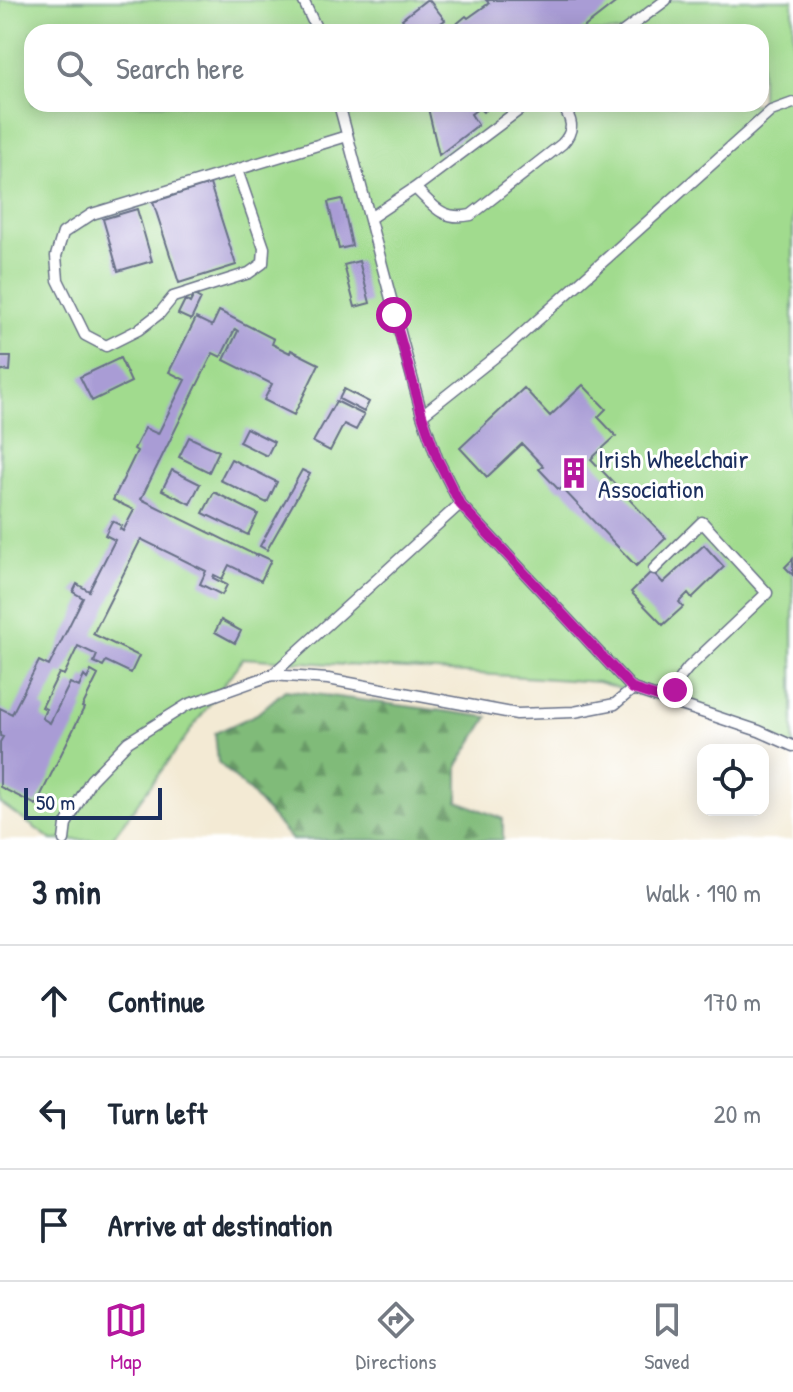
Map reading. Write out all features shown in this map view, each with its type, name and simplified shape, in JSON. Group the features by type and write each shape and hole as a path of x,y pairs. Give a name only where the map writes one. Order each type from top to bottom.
{"lane":[{"path":"303,0 314,24"},
{"path":"634,24 666,0"},
{"path":"422,415 510,345 771,111 793,103"},
{"path":"341,112 422,415 437,458 460,504 633,689 759,731 793,746"},
{"path":"370,218 516,112"},
{"path":"415,188 450,217 471,215 562,144 570,135 572,126 567,112"},
{"path":"237,170 264,248 263,263 249,273 173,297 160,313 138,330 106,346 85,335 58,280 56,256 63,233 92,214 347,136"},
{"path":"64,840 66,824 91,780 128,742 187,705 272,675 460,504"},
{"path":"654,569 702,522 767,593 688,668 670,701"},
{"path":"272,675 328,679 517,714 574,712 615,704 633,689"}],"green space":[{"path":"0,0 793,0 793,748 727,721 598,682 243,658 111,840 52,840 0,803"},
{"path":"285,690 488,717 458,765 458,801 503,819 503,840 292,840 251,793 218,762 215,733 257,714"}],"building":[{"path":"429,0 445,20 440,24 406,24 402,19"},
{"path":"486,0 619,0 588,24 456,24 489,3"},
{"path":"429,112 474,112 471,114 478,125 439,155"},
{"path":"210,184 236,265 179,283 153,202"},
{"path":"342,199 352,246 339,249 328,202"},
{"path":"137,209 152,261 118,271 103,219"},
{"path":"359,261 370,303 355,307 344,265"},
{"path":"194,295 201,299 191,320 178,314 185,300 190,303"},
{"path":"219,311 274,339 272,344 319,364 294,415 264,400 272,384 224,360 238,331 235,329 221,357 213,353 141,499 271,560 261,581 229,565 222,579 214,575 213,578 227,585 222,595 200,584 206,571 141,539 93,634 139,656 131,673 106,661 103,666 94,662 97,655 78,646 64,675 59,673 42,707 46,709 42,718 50,723 70,683 79,687 84,676 87,679 91,671 98,675 36,805 0,787 0,742 3,737 0,736 0,708 12,714 39,661 49,666 83,598 73,592 77,584 89,591 115,540 105,535 112,521 122,526 120,529 123,531 134,510 113,500 145,428 158,434 185,380 169,372 196,318 212,326"},
{"path":"0,357 11,357 10,371 0,370"},
{"path":"120,358 131,382 92,401 80,377"},
{"name":"Irish Wheelchair Association","path":"583,385 606,409 598,417 616,436 591,459 666,538 636,566 562,488 559,490 539,469 543,466 522,444 487,477 460,448 524,388 550,416"},
{"path":"344,389 369,402 364,412 339,399"},
{"path":"336,401 364,415 356,430 344,424 330,451 313,442"},
{"path":"246,428 274,442 267,456 239,442"},
{"path":"189,437 219,451 209,472 179,457"},
{"path":"231,459 277,482 267,503 220,480"},
{"path":"172,470 200,484 190,504 162,490"},
{"path":"302,470 310,474 267,550 260,546"},
{"path":"214,492 258,514 248,535 203,513"},
{"path":"704,545 724,567 692,598 688,593 679,602 683,607 663,625 631,592 652,571 663,583"},
{"path":"793,559 793,575 785,567"},
{"path":"221,620 241,631 235,643 215,632"}],"place":[{"name":"Irish Wheelchair Association","path":"574,473"}],"route":[{"path":"394,315 437,458 460,504 633,689 670,701 675,690"}]}
